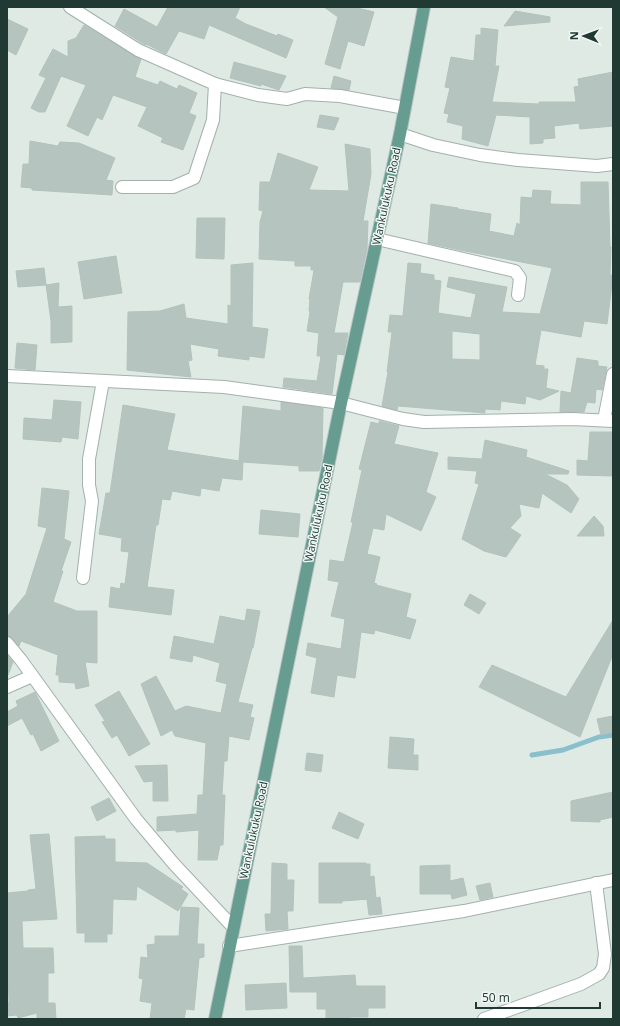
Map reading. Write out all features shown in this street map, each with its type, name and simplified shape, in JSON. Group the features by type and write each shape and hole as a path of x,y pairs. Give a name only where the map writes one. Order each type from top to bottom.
{"main road":[{"name":"Wankulukuku Road","path":"215,1019 341,403 400,134 424,7"}],"street":[{"path":"70,7 138,50 215,84 265,96 287,98 305,94 340,96 405,108"},
{"path":"122,187 173,187 194,178 213,120 215,84"},
{"path":"400,134 433,145 480,155 518,160 597,166 613,164"},
{"path":"377,239 515,270 520,278 518,295"},
{"path":"7,376 224,387 341,403 403,419 424,422 572,419 608,420 613,374"},
{"path":"83,578 92,501 89,485 89,459 103,381"},
{"path":"7,643 22,660 136,819 174,864 233,927"},
{"path":"7,687 32,676"},
{"path":"229,946 326,930 464,911 613,880"},
{"path":"484,1019 581,984 599,974 603,968 605,954 596,883"}],"building":[{"path":"168,7 240,7 235,18 277,36 278,34 293,40 286,58 209,25 204,39 179,31 166,54 142,43 115,26 124,9 157,27"},
{"path":"324,7 353,7 374,12 364,46 348,41 340,69 325,64 338,17"},
{"path":"515,11 550,17 550,22 504,26"},
{"path":"7,19 28,29 16,55 7,50"},
{"path":"84,25 141,59 135,77 158,85 160,81 177,89 179,85 197,93 189,113 196,116 183,150 161,142 163,138 138,126 147,107 113,95 102,120 97,117 88,136 67,126 86,85 61,76 45,112 39,112 31,108 46,78 39,75 53,49 68,57 68,41 76,38"},
{"path":"481,28 498,30 495,66 499,66 492,102 539,104 539,102 576,102 574,87 579,86 578,79 613,72 613,126 580,129 579,123 554,126 555,138 543,139 543,143 530,144 530,117 496,115 488,146 462,139 463,126 447,122 449,114 444,113 450,88 445,87 451,57 474,61 476,35 481,35"},
{"path":"234,62 286,76 279,90 261,84 261,86 230,78"},
{"path":"334,76 351,81 349,90 331,88"},
{"path":"320,115 339,118 334,130 317,127"},
{"path":"30,141 58,146 60,142 79,143 115,158 106,180 113,181 112,195 32,190 32,188 21,187 23,164 29,164"},
{"path":"345,144 370,149 371,174 363,221 368,221 367,249 360,282 343,282 334,333 348,333 344,355 337,354 332,394 283,387 284,378 317,381 321,356 317,356 319,333 307,331 310,312 309,299 314,270 311,270 311,266 295,266 295,261 259,259 260,222 263,211 259,210 260,182 270,182 278,153 318,167 309,190 349,191"},
{"path":"581,182 608,182 611,247 610,275 613,276 607,324 584,321 581,337 541,330 535,365 544,366 544,369 548,369 546,388 559,391 540,400 526,396 525,404 501,401 500,410 485,409 485,413 398,406 397,410 382,406 388,372 392,332 388,332 390,315 403,316 408,263 421,264 420,273 434,275 434,280 441,281 438,313 471,318 476,294 447,287 449,277 507,287 502,312 540,314 552,268 428,243 431,204 491,214 489,231 514,236 517,223 520,225 521,197 532,198 533,190 551,191 550,204 581,205","holes":["452,331 480,334 480,360 452,359"]},
{"path":"197,218 225,218 224,259 196,258"},
{"path":"116,256 122,293 84,299 78,262"},
{"path":"253,263 252,327 268,329 264,358 249,356 249,360 218,356 219,349 190,344 192,360 188,361 191,377 127,370 128,312 160,311 184,304 186,318 228,324 228,305 231,306 231,265"},
{"path":"44,268 46,285 18,287 16,271"},
{"path":"59,283 58,307 72,306 72,342 51,343 51,321 46,285"},
{"path":"17,343 37,345 35,370 15,368"},
{"path":"577,358 598,361 598,366 607,367 602,390 596,389 595,403 587,402 584,412 560,412 561,391 571,393"},
{"path":"54,400 81,402 78,439 62,437 61,442 23,439 24,418 52,420"},
{"path":"281,402 323,408 322,458 319,471 299,471 299,466 243,462 242,480 222,478 219,491 201,488 200,496 172,491 170,500 162,499 158,525 156,525 147,587 174,590 171,615 109,607 111,587 120,589 121,583 125,584 129,552 121,551 122,538 99,534 106,493 110,493 123,405 175,414 167,450 239,461 243,406 281,411"},
{"path":"379,421 399,426 394,444 438,453 426,492 436,497 421,531 386,514 384,530 373,528 367,554 380,557 374,583 377,584 376,585 411,594 406,617 416,620 410,639 375,630 374,634 361,632 355,678 337,675 334,697 311,693 317,658 306,655 308,643 341,649 345,619 331,616 339,582 328,580 330,560 344,562 362,470 359,469 371,422 379,424"},
{"path":"590,432 613,432 613,476 577,475 577,460 588,461"},
{"path":"485,440 527,450 526,457 569,471 568,474 545,474 567,485 579,499 571,513 542,493 539,508 519,504 521,516 510,528 521,535 506,557 484,551 462,539 479,484 475,483 477,471 448,469 448,457 482,459"},
{"path":"42,488 69,491 64,539 71,542 61,571 63,571 53,602 77,611 97,611 97,663 85,662 89,686 76,689 75,683 59,682 59,675 56,675 58,655 21,641 19,646 12,638 7,636 7,617 26,594 47,528 38,526"},
{"path":"261,510 300,514 298,537 259,534"},
{"path":"594,516 603,526 604,536 577,536"},
{"path":"470,594 486,603 479,614 464,605"},
{"path":"247,609 260,611 253,648 238,702 253,705 250,717 254,718 249,740 229,736 227,761 224,761 222,795 225,795 223,845 220,845 217,860 198,860 199,830 176,832 176,830 157,831 157,817 197,814 198,795 203,795 206,743 175,736 172,730 161,736 141,684 156,676 175,711 186,706 221,713 227,684 216,681 220,663 193,655 192,662 170,658 174,636 214,644 220,616 245,621"},
{"path":"613,620 613,654 580,737 479,687 492,665 566,697"},
{"path":"7,655 13,662 8,675 7,675"},
{"path":"119,691 150,744 129,756 117,735 112,738 102,722 105,721 95,705"},
{"path":"35,692 59,741 41,751 33,734 31,735 22,718 7,726 7,712 18,706 16,701"},
{"path":"613,716 613,732 601,735 597,719"},
{"path":"390,737 414,739 413,755 418,755 418,770 388,768"},
{"path":"307,753 323,755 321,772 305,770"},
{"path":"167,765 168,801 153,801 153,781 144,782 135,766"},
{"path":"613,792 613,817 600,820 600,822 571,821 571,801"},
{"path":"109,798 116,811 97,821 91,807"},
{"path":"339,812 364,824 358,839 332,828"},
{"path":"49,834 57,919 22,921 23,948 53,948 54,973 48,973 48,1003 55,1003 56,1019 37,1019 37,1013 18,1018 17,1015 7,1016 7,1003 9,1003 7,974 7,893 36,889 30,835"},
{"path":"105,836 105,839 115,839 115,862 147,863 183,887 181,889 188,894 178,911 137,886 136,900 113,899 112,934 107,934 107,942 85,942 85,933 77,933 75,837"},
{"path":"272,863 287,864 287,880 294,880 293,911 287,911 288,929 266,931 265,914 271,914"},
{"path":"319,863 370,864 370,877 374,876 376,898 380,897 382,914 369,915 367,900 370,899 342,901 342,903 319,903"},
{"path":"450,865 450,881 463,878 467,895 452,899 451,894 420,894 420,866"},
{"path":"490,883 493,897 480,900 476,886"},
{"path":"181,907 199,908 197,944 204,944 204,957 199,958 194,1010 186,1009 184,1019 150,1019 152,1003 140,1001 143,979 139,978 141,957 148,958 147,945 155,944 155,936 179,936"},
{"path":"289,946 302,946 303,978 355,975 356,986 385,986 385,1008 368,1008 368,1017 326,1019 326,1009 317,1009 317,992 290,992"},
{"path":"286,983 287,1008 246,1010 245,985"}],"waterway":[{"path":"532,755 563,750 599,737 613,735"}]}
